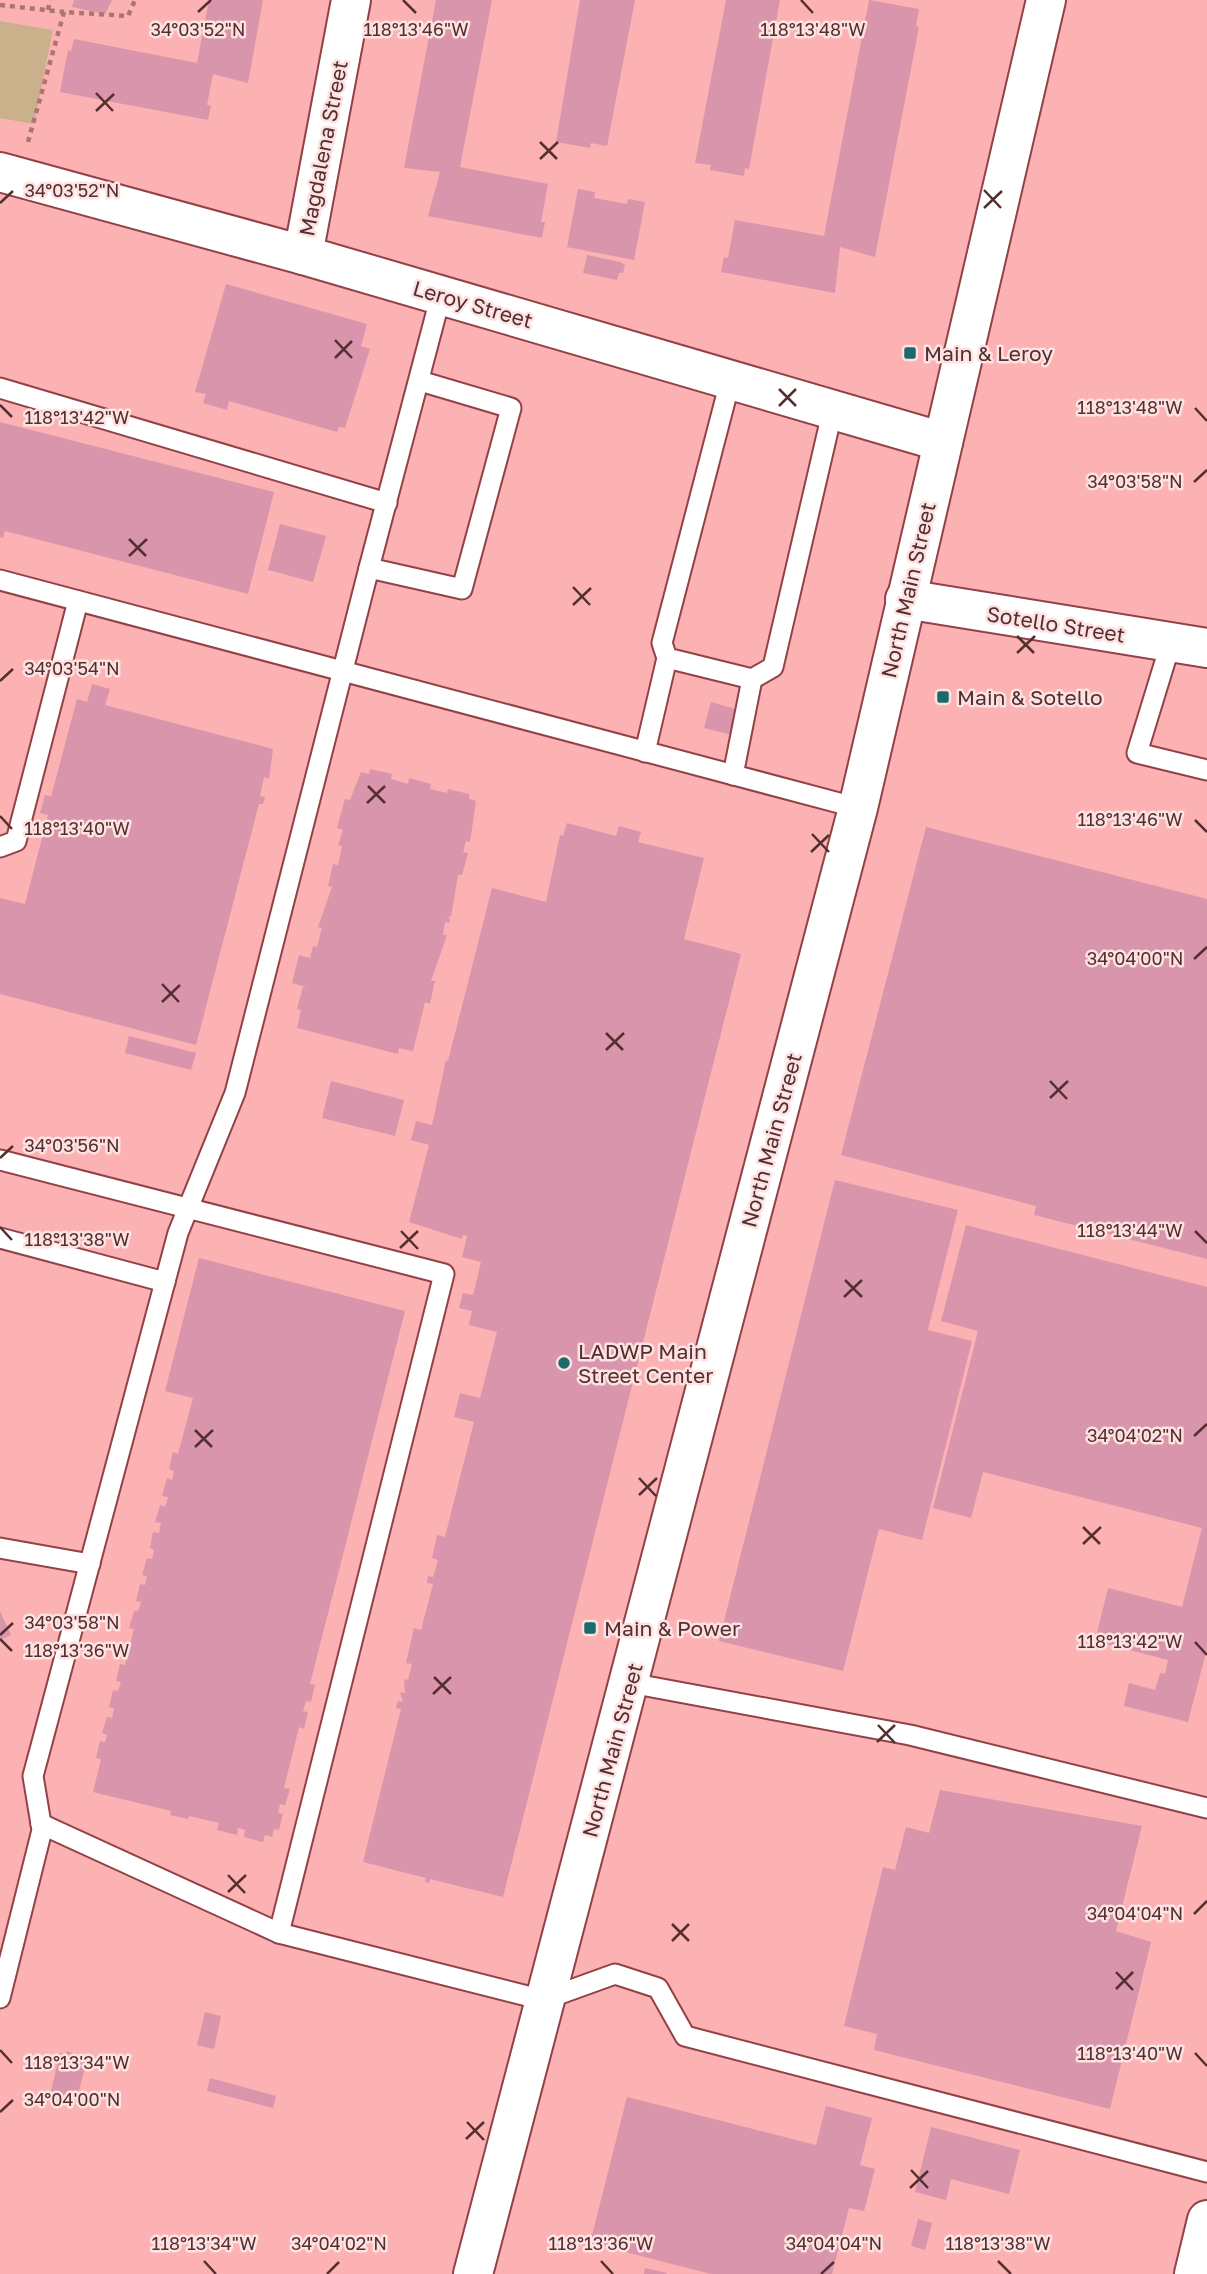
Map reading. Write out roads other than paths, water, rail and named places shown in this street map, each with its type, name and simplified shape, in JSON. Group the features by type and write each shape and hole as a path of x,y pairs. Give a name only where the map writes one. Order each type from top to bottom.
{"main road":[{"name":"Magdalena Street","path":"303,255 351,0"},
{"name":"North Main Street","path":"473,2274 543,2000 568,1921 858,808 1045,0"},
{"name":"Leroy Street","path":"0,172 303,255 943,442"},
{"name":"Sotello Street","path":"905,599 1189,645"},
{"path":"1194,2274 1207,2220"}],"lane":[{"path":"0,1997 41,1824 33,1776 165,1282 187,1209 235,1093 341,671 441,295"},
{"path":"645,752 665,651 731,378"},
{"path":"369,568 462,589 511,408 420,381"},
{"path":"0,388 387,503"},
{"path":"665,651 752,679 773,667 833,409"},
{"path":"0,580 858,808"},
{"path":"0,847 16,841 78,601"},
{"path":"1189,645 1138,753 1207,770"},
{"path":"733,775 752,679"},
{"path":"0,1160 443,1274 279,1933"},
{"path":"0,1238 165,1282"},
{"path":"0,1548 90,1564"},
{"path":"629,1683 910,1735 1207,1808"},
{"path":"41,1824 279,1933 543,2000 615,1974 658,1988 685,2036 1207,2172"}],"place":[{"name":"Main & Leroy","path":"910,353"},
{"name":"Main & Sotello","path":"943,697"},
{"name":"LADWP Main Street Center","path":"564,1363"},
{"name":"Main & Power","path":"590,1628"}]}
